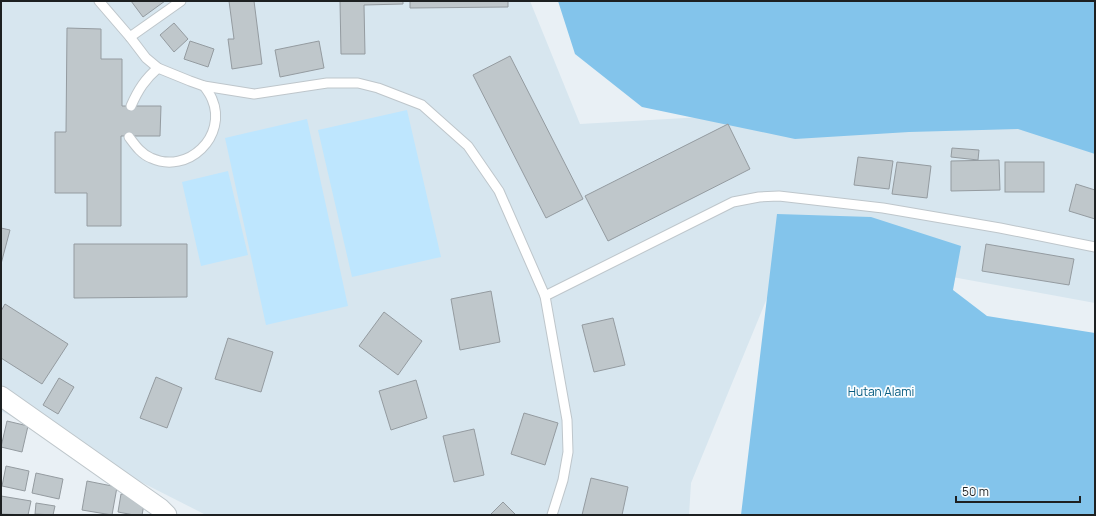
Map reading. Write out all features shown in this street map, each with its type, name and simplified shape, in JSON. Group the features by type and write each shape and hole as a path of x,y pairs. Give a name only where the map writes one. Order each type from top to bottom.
{"street":[{"path":"1,396 160,508 167,515"}],"lane":[{"path":"99,1 146,58 158,68 170,74 204,86 254,94 327,83 358,83 378,88 422,105 468,146 499,191 545,296 568,420 568,452 563,480 552,515"},
{"path":"130,37 180,1"},
{"path":"131,106 137,92 146,79 158,68"},
{"path":"130,136 138,149 151,158 166,162 182,161 196,155 207,144 214,130 216,114 212,99 204,86"},
{"path":"545,296 733,202 759,197 779,196 883,208 1000,228 1095,247"}],"shaded area":[{"path":"1,1 530,1 580,124 1015,99 1095,111 1095,303 788,247 691,483 689,515 206,515 1,411"},
{"path":"407,110 441,257 352,277 318,130"},
{"path":"307,119 348,306 266,325 225,138"},
{"path":"228,171 248,255 201,266 182,182"}],"green space":[{"path":"558,1 1095,1 1095,154 1018,129 909,132 795,139 642,107 575,54"},
{"name":"Hutan Alami","path":"777,214 871,217 961,246 953,290 987,316 1095,333 1095,515 741,515"}],"building":[{"path":"131,1 165,1 143,17"},
{"path":"229,1 254,1 262,64 232,69 228,39 234,39"},
{"path":"340,1 403,1 403,4 364,5 365,54 341,54"},
{"path":"410,1 508,1 508,7 410,8"},
{"path":"174,23 188,39 174,52 160,35"},
{"path":"67,28 101,29 101,59 122,59 122,106 161,106 160,136 121,136 121,226 87,226 87,193 55,193 55,132 66,132"},
{"path":"190,41 214,49 208,67 184,59"},
{"path":"319,41 324,68 280,77 275,50"},
{"path":"510,56 583,199 546,218 473,75"},
{"path":"728,124 750,169 608,241 585,196"},
{"path":"952,148 979,150 978,160 951,157"},
{"path":"858,157 893,161 889,189 854,185"},
{"path":"999,160 1000,190 951,191 951,161"},
{"path":"897,162 931,166 927,198 892,194"},
{"path":"1005,162 1044,162 1044,192 1005,192"},
{"path":"1076,184 1095,190 1095,219 1069,211"},
{"path":"1,228 10,230 1,264"},
{"path":"74,244 187,244 187,297 74,298"},
{"path":"986,244 1074,259 1069,285 982,271"},
{"path":"491,291 500,342 460,350 451,299"},
{"path":"5,304 68,344 42,384 1,358 1,311"},
{"path":"384,312 422,341 398,375 359,346"},
{"path":"613,318 625,365 594,372 582,325"},
{"path":"228,338 273,352 261,392 215,379"},
{"path":"156,377 182,388 167,428 140,418"},
{"path":"59,378 74,387 58,414 43,405"},
{"path":"416,380 427,418 391,430 379,391"},
{"path":"524,413 558,423 545,465 511,454"},
{"path":"7,421 28,426 22,452 1,447"},
{"path":"474,429 484,475 454,482 443,436"},
{"path":"6,466 29,471 25,491 2,486"},
{"path":"36,473 63,479 59,499 32,493"},
{"path":"591,478 628,487 622,515 582,515"},
{"path":"87,481 117,487 112,515 82,510"},
{"path":"121,494 145,499 142,515 118,512"},
{"path":"1,496 31,501 28,515 1,514"},
{"path":"503,502 516,515 490,515"},
{"path":"36,503 55,506 53,515 35,514"}]}
